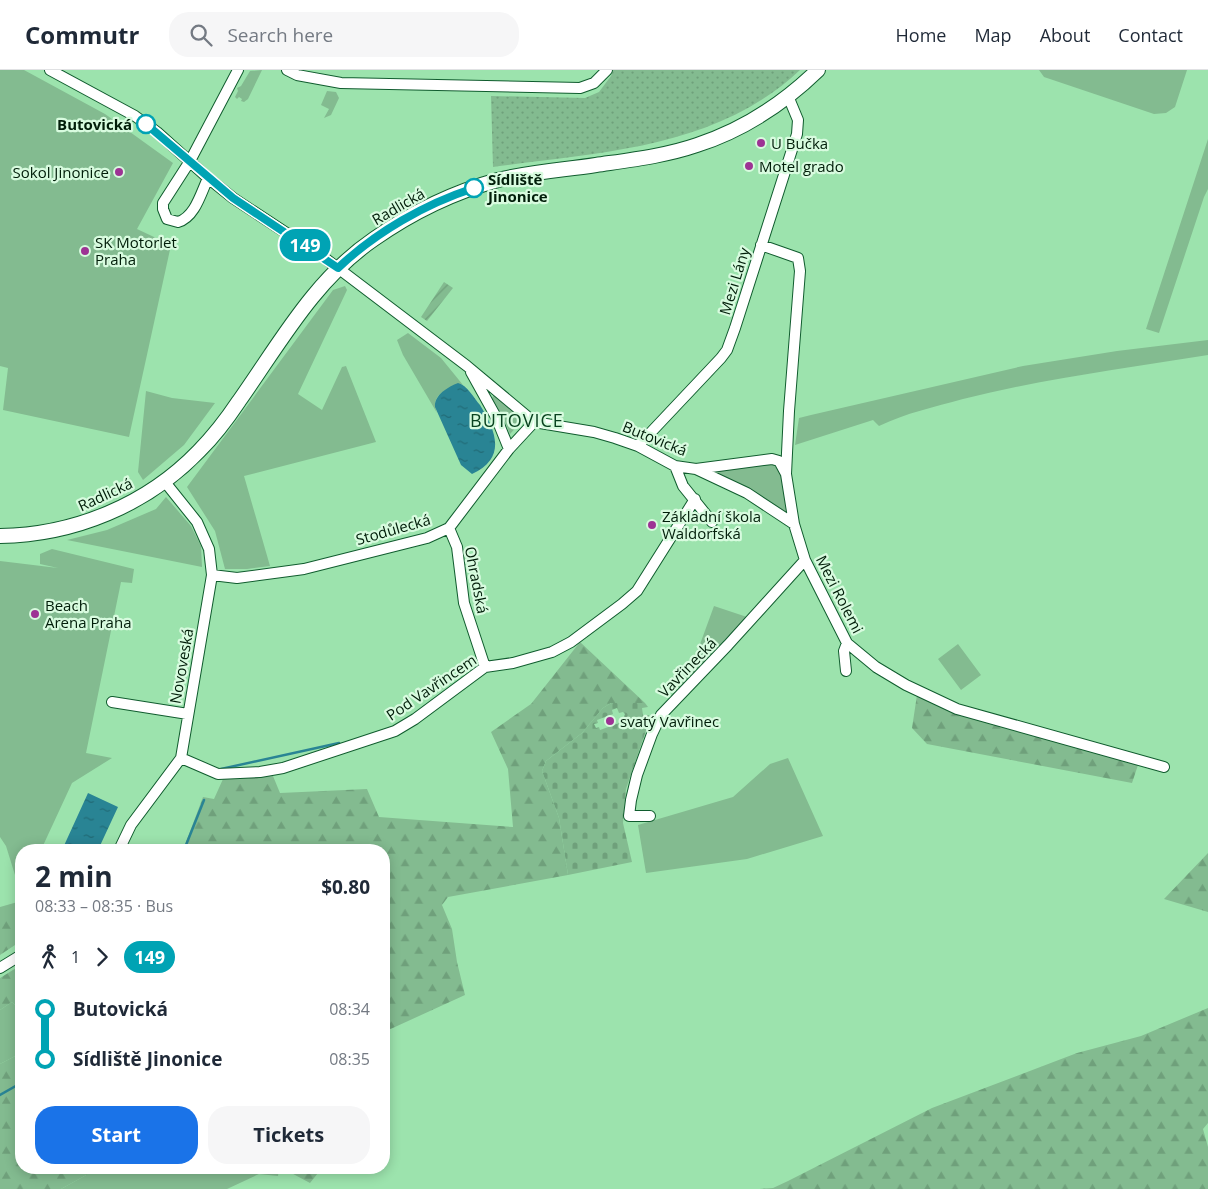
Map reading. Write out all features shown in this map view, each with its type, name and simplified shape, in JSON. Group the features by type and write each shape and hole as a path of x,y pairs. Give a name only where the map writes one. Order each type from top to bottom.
{"main road":[{"name":"Radlická","path":"0,536 45,533 88,522 105,515 165,482 194,456 218,429 305,306 338,268 387,230 452,195 518,176 652,156 699,145 740,127 773,108 818,70"}],"street":[{"path":"50,70 135,116 157,132 208,178 263,219 338,268 467,366 534,422"},
{"path":"208,178 192,211 186,218 178,222 167,219 163,203 190,161 238,70"},
{"path":"287,70 297,75 341,83 580,88 594,84 607,70"},
{"name":"Mezi Lány","path":"638,446 727,350 798,129 798,120 788,96"},
{"name":"Mezi Rolemi","path":"761,245 798,258 800,271 786,474 794,524 805,560 847,643 876,667 906,685 957,709 1164,767"},
{"path":"467,366 496,417 509,449"},
{"name":"Butovická","path":"534,422 594,432 638,446 675,466 696,469 772,459 779,461 786,474"},
{"name":"Stodůlecká","path":"212,575 237,578 304,569 427,538 449,528 509,449 534,422"},
{"path":"675,466 683,486 712,522"},
{"path":"696,469 747,493 794,524"},
{"name":"Novoveská","path":"122,844 131,825 181,758 212,575 209,548 197,522 165,482"},
{"name":"Pod Vavřincem","path":"181,758 218,774 260,772 283,768 395,731 415,719 484,667 513,663 552,652 571,642 637,591 695,499"},
{"name":"Ohradská","path":"449,528 457,547 464,603 484,667"},
{"name":"Vavřinecká","path":"650,816 629,816 637,775 652,734 661,716 805,560"},
{"path":"846,671 844,651 847,643"},
{"path":"112,702 188,714"},
{"path":"0,968 15,959"}],"green space":[{"name":"SK Motorlet Praha","path":"0,70 24,70 105,114 173,163 137,229 171,245 129,437 3,410 8,368 0,366"},
{"path":"262,70 248,99 244,102 239,97 237,99 235,97 238,91 237,88 241,86 250,71"},
{"path":"613,70 800,70 767,96 732,116 694,131 615,151 493,167 491,96 585,98 599,92 611,76"},
{"path":"1039,70 1187,70 1175,107 1166,113 1154,114 1044,77"},
{"path":"327,91 336,92 339,98 331,115 324,118 329,109 321,105"},
{"path":"1208,139 1208,189 1159,333 1146,329"},
{"path":"444,282 453,288 427,321 421,317"},
{"path":"345,286 347,290 298,394 322,410 342,367 346,366 376,442 244,476 270,566 225,569 215,531 187,487 333,290"},
{"path":"408,333 441,358 463,385 450,388 438,397 435,407 437,413 403,355 397,340"},
{"path":"1208,340 1208,355 1085,374 993,392 899,417 879,426 873,420 795,445 799,418 1023,366 1117,351"},
{"path":"146,391 172,398 215,403 184,445 143,480 138,472"},
{"path":"494,395 523,420 510,434 492,398"},
{"path":"770,463 782,473 790,516 703,471"},
{"path":"166,497 191,526 201,546 202,567 67,540 107,530 156,509"},
{"path":"52,549 134,569 132,583 121,582 86,753 112,758 72,783 44,844 15,844 15,875 6,846 0,837 0,561 58,568 40,564 40,554"},
{"path":"714,606 747,617 670,699 699,647"},
{"path":"580,642 645,703 611,703 603,708 582,733 546,761 542,771 559,818 568,875 448,897 442,905 452,929 465,995 390,1029 390,844 185,844 203,797 214,799 223,779 273,776 280,793 367,789 379,817 513,827 508,769 491,732 531,704"},
{"path":"958,644 981,675 961,690 938,659"},
{"path":"917,695 955,712 1138,765 1132,783 927,744 912,728"},
{"path":"611,703 645,703 648,707 642,708 643,715 649,715 649,722 626,789 623,823 632,862 568,875 559,818 542,771 546,761 582,733 603,708","holes":["617,708 619,713 623,712 625,714 622,722 600,730 599,727 596,728 594,724 598,723 597,720 613,714 612,710"]},
{"path":"788,758 823,836 747,859 646,873 638,825 733,797 770,764"},
{"path":"1208,853 1208,912 1164,899"},
{"path":"15,903 15,945 0,955 0,907"},
{"path":"15,969 15,1005 12,1002 0,1010 0,978"},
{"path":"12,1002 15,1005 15,1056 0,1064 0,1010"},
{"path":"1208,1008 1208,1123 1203,1129 1208,1147 1208,1189 759,1189 773,1188 788,1181 932,1108 1077,1053 1141,1036"},
{"path":"15,1056 15,1174 88,1174 61,1189 0,1189 0,1064"},
{"path":"88,1174 259,1174 227,1189 61,1189"},
{"path":"259,1174 278,1174 278,1176"},
{"path":"293,1174 317,1174 310,1183"}],"water":[{"path":"458,383 467,389 480,405 494,434 494,452 490,460 483,468 472,474 461,465 435,407 439,395"},
{"path":"88,793 118,807 101,844 65,844"}],"waterway":[{"path":"221,769 339,743"},
{"path":"186,844 204,800"},
{"path":"0,1095 15,1086"}],"bus line":[{"name":"149","path":"146,124 233,198 338,268 373,239 400,222 452,195 474,188"}],"place":[{"name":"Butovická","path":"146,124"},
{"name":"U Bučka","path":"761,143"},
{"name":"Motel grado","path":"749,166"},
{"name":"Sokol Jinonice","path":"119,172"},
{"name":"Sídliště Jinonice","path":"474,188"},
{"name":"SK Motorlet Praha","path":"85,251"},
{"name":"Základní škola Waldorfská","path":"652,525"},
{"name":"Beach Arena Praha","path":"35,614"},
{"name":"svatý Vavřinec","path":"610,721"}],"district":[{"name":"BUTOVICE","path":"517,420"}]}
